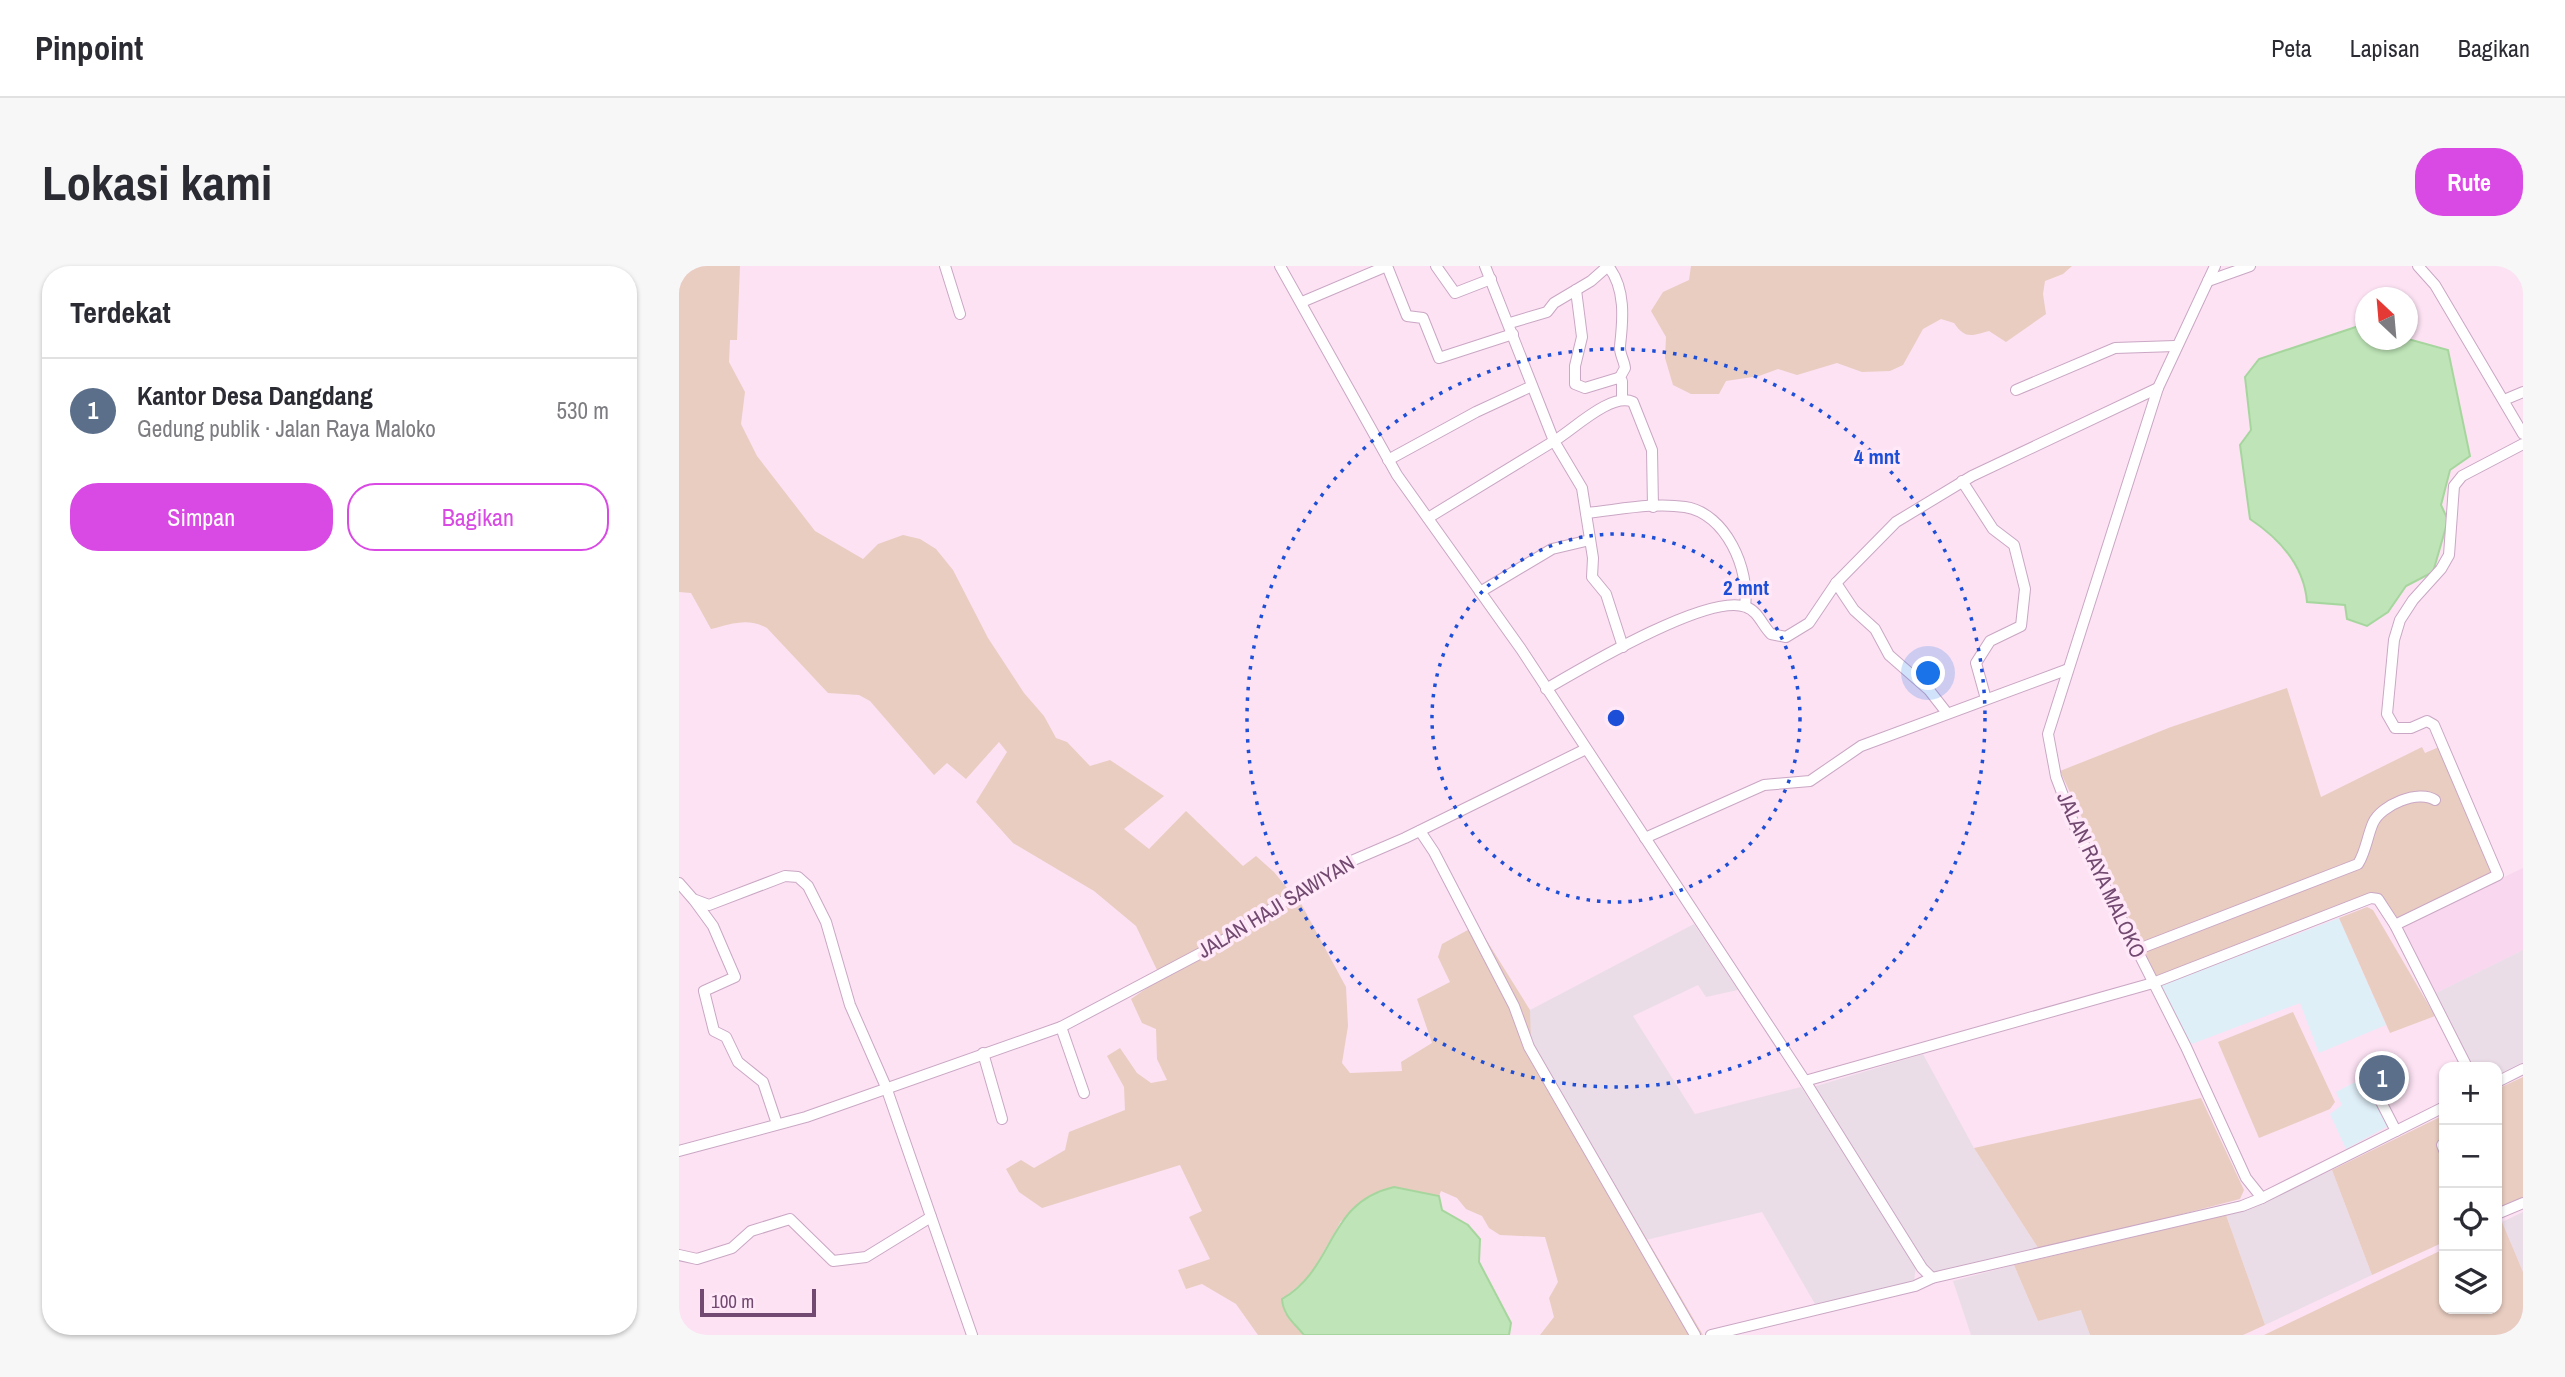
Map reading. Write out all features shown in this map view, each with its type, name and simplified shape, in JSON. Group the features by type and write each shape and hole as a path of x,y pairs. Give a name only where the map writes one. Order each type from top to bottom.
{"street":[{"path":"945,266 960,314"},
{"path":"1280,266 1388,460 1586,749 1805,1082 1915,1257 1932,1279"},
{"path":"1302,302 1387,266 1407,316 1423,318 1439,358 1513,334"},
{"path":"1436,266 1455,293 1491,279"},
{"path":"1485,266 1510,323 1554,442 1579,481 1590,540 1592,577 1606,594 1623,647"},
{"path":"1510,323 1546,312 1554,303 1608,266 1618,282 1623,313 1619,348 1625,368 1619,379 1622,400"},
{"name":"JALAN RAYA MALOKO","path":"2215,266 2175,346 2158,388 2049,725 2049,749 2075,827 2186,1047 2246,1178 2262,1198"},
{"path":"2208,281 2250,266"},
{"path":"2418,266 2435,285 2523,434"},
{"path":"1576,290 1582,337 1575,366 1575,384 1582,388 1611,378 1619,379"},
{"path":"2016,390 2107,350 2122,346 2175,346"},
{"path":"1388,460 1476,412 1532,386"},
{"path":"1546,689 1623,647 1713,606 1745,606 1752,610 1770,634 1786,637 1809,623 1836,583 1895,522 1962,481 2158,388"},
{"path":"2504,400 2523,392"},
{"path":"1428,518 1575,429 1592,413 1622,400 1635,405 1652,450 1653,507"},
{"path":"2395,925 2498,874 2434,725 2427,721 2411,728 2395,728 2387,714 2396,630 2413,600 2441,569 2449,555 2454,486 2470,471 2523,444"},
{"path":"1962,481 1993,529 2014,545 2025,589 2021,626 1990,641 1976,663 1986,699"},
{"path":"1586,513 1653,507 1683,507 1697,511 1725,536 1733,547 1744,579 1745,606"},
{"path":"1479,592 1552,549 1590,540"},
{"path":"1836,583 1854,610 1875,629 1889,655 1929,690 1947,713"},
{"path":"1645,838 1764,785 1809,781 1861,746 2066,670"},
{"name":"JALAN HAJI SAWIYAN","path":"679,1151 817,1113 1061,1027 1216,946 1335,868 1420,831 1586,749"},
{"path":"2136,950 2358,864 2378,816 2416,796 2424,795 2435,800"},
{"path":"1420,831 1434,852 1514,1006 1529,1047 1695,1335"},
{"path":"693,899 709,905 785,876 803,880 826,922 850,1005 885,1087 972,1335"},
{"path":"679,883 713,926 735,976 703,991 714,1031 726,1037 738,1062 762,1082 776,1124"},
{"path":"1805,1082 2153,984 2371,898 2378,899 2395,925 2464,1062"},
{"path":"1061,1027 1084,1093"},
{"path":"983,1053 1002,1119"},
{"path":"2502,1080 2523,1069"},
{"path":"2377,1094 2396,1131"},
{"path":"1711,1335 1915,1286 1932,1279 2242,1206 2439,1110"},
{"path":"2502,1212 2523,1203"},
{"path":"679,1255 697,1259 732,1248 751,1231 790,1219 833,1261 866,1257 931,1217"}],"shaded area":[{"path":"679,266 740,266 737,340 730,340 729,362 745,392 741,424 757,456 815,531 863,559 878,544 903,535 920,539 936,549 953,570 988,638 1024,693 1044,716 1056,738 1067,742 1090,766 1110,760 1164,796 1124,829 1149,849 1186,811 1243,866 1256,856 1292,894 1207,950 1157,970 1136,926 1094,891 1013,843 976,802 1007,752 999,742 966,779 947,763 934,775 870,701 859,695 828,693 767,628 746,622 711,629 691,593 679,592"},
{"path":"1691,266 2072,266 2063,274 2045,281 2043,294 2046,314 2006,342 1989,331 1965,334 1954,323 1941,319 1923,329 1903,365 1890,371 1862,372 1837,363 1797,375 1778,369 1759,376 1726,381 1719,394 1691,394 1673,385 1665,358 1666,337 1651,311 1663,292 1689,280"},
{"path":"2355,327 2355,350 2418,350 2418,342 2448,350 2470,456 2450,470 2441,505 2448,520 2433,572 2406,586 2388,612 2367,626 2347,619 2345,605 2307,602 2301,576 2289,554 2271,535 2250,519 2240,445 2251,430 2245,377 2259,359"},
{"path":"2287,688 2321,797 2422,747 2425,753 2439,747 2494,876 2391,923 2375,895 2157,978 2060,771 2171,727"},
{"path":"2523,868 2523,950 2434,994 2393,930"},
{"path":"1298,898 1346,987 1348,1026 1342,1063 1350,1073 1402,1071 1401,1062 1432,1043 1417,999 1450,982 1438,957 1442,944 1477,925 1530,1010 1531,1041 1703,1335 1540,1335 1554,1317 1549,1298 1558,1282 1545,1237 1500,1235 1489,1228 1482,1216 1466,1209 1457,1198 1441,1191 1439,1196 1394,1187 1341,1221 1309,1277 1282,1299 1285,1313 1304,1335 1258,1335 1236,1304 1202,1284 1186,1289 1178,1270 1210,1259 1189,1217 1202,1211 1180,1165 1042,1208 1019,1192 1006,1169 1021,1160 1034,1168 1065,1150 1069,1132 1125,1110 1124,1087 1107,1056 1120,1048 1137,1073 1151,1083 1167,1080 1157,1059 1156,1029 1142,1023 1131,999 1164,976 1212,953"},
{"path":"2367,907 2373,910 2435,1016 2390,1033 2339,918"},
{"path":"2339,918 2386,1025 2319,1053 2300,1003 2189,1045 2160,986"},
{"path":"1694,924 1738,990 1706,997 1698,985 1633,1016 1695,1114 1801,1087 1916,1265 1914,1282 1815,1304 1762,1212 1646,1240 1530,1041 1530,1010"},
{"path":"2523,950 2523,1064 2502,1074 2502,1062 2470,1062 2434,994"},
{"path":"2293,1012 2335,1102 2330,1109 2259,1138 2218,1042"},
{"path":"1923,1054 1974,1148 2040,1251 1940,1275 1930,1272 1813,1087"},
{"path":"2365,1077 2390,1125 2346,1149 2330,1114 2342,1105 2336,1092"},
{"path":"2523,1077 2523,1205 2502,1215 2502,1125 2502,1087"},
{"path":"2201,1098 2244,1190 2240,1199 2040,1251 1974,1148"},
{"path":"2439,1117 2439,1244 2372,1275 2332,1170"},
{"path":"2332,1170 2372,1275 2265,1325 2226,1215 2260,1204"},
{"path":"1394,1187 1439,1196 1442,1210 1468,1225 1480,1239 1479,1262 1511,1323 1509,1335 1304,1335 1290,1318 1284,1310 1282,1299 1300,1286 1313,1270 1343,1221 1355,1207 1372,1195"},
{"path":"2523,1212 2523,1272 2502,1222"},
{"path":"2226,1215 2265,1325 2243,1335 2090,1335 2081,1310 2038,1321 2014,1265"},
{"path":"2502,1222 2523,1272 2523,1335 2264,1335 2439,1251 2439,1314 2502,1314"},
{"path":"2014,1265 2038,1321 2082,1309 2090,1335 1971,1335 1953,1281"}],"place":[{"name":"Kantor Desa Dangdang","path":"2382,1078"}]}
